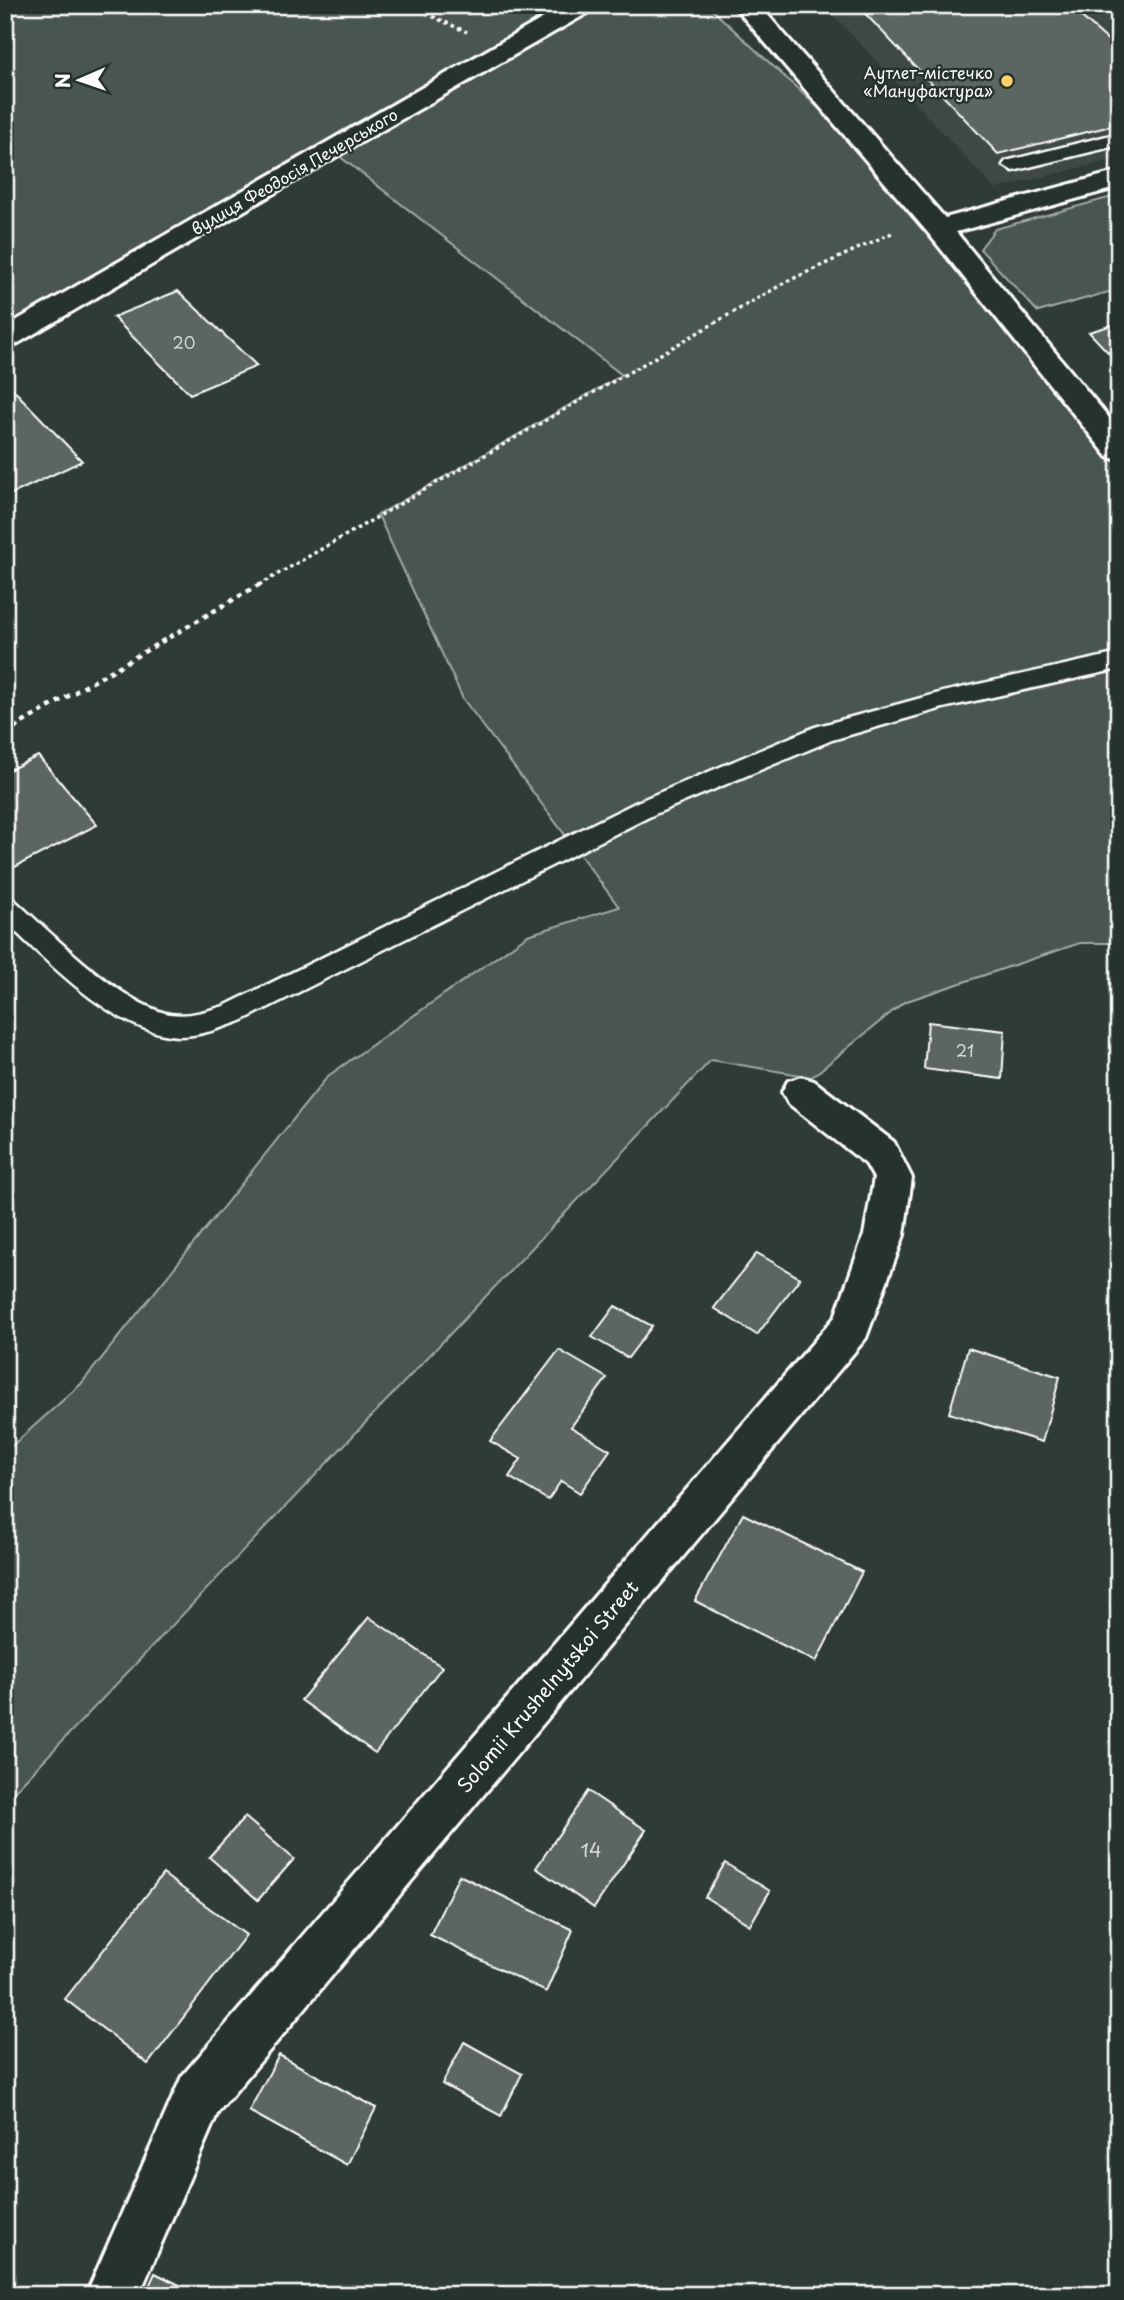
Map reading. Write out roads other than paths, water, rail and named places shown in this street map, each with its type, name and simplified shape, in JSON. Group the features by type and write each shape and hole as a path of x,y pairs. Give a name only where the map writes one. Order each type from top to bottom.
{"street":[{"name":"вулиця Феодосія Печерського","path":"5,339 330,149 584,5"},
{"path":"745,5 933,222 1119,450"},
{"path":"933,222 1119,179"},
{"name":"Solomii Krushelnytskoi Street","path":"112,2295 200,2094 852,1326 884,1235 892,1178 880,1153 801,1092"}],"lane":[{"path":"1115,5 1119,11"},
{"path":"1013,165 1119,139"},
{"path":"5,907 103,990 139,1015 171,1025 200,1023 232,1014 646,808 824,733 943,700 1119,661"}],"place":[{"name":"Аутлет-містечко «Мануфактура»","path":"1007,81"}]}
